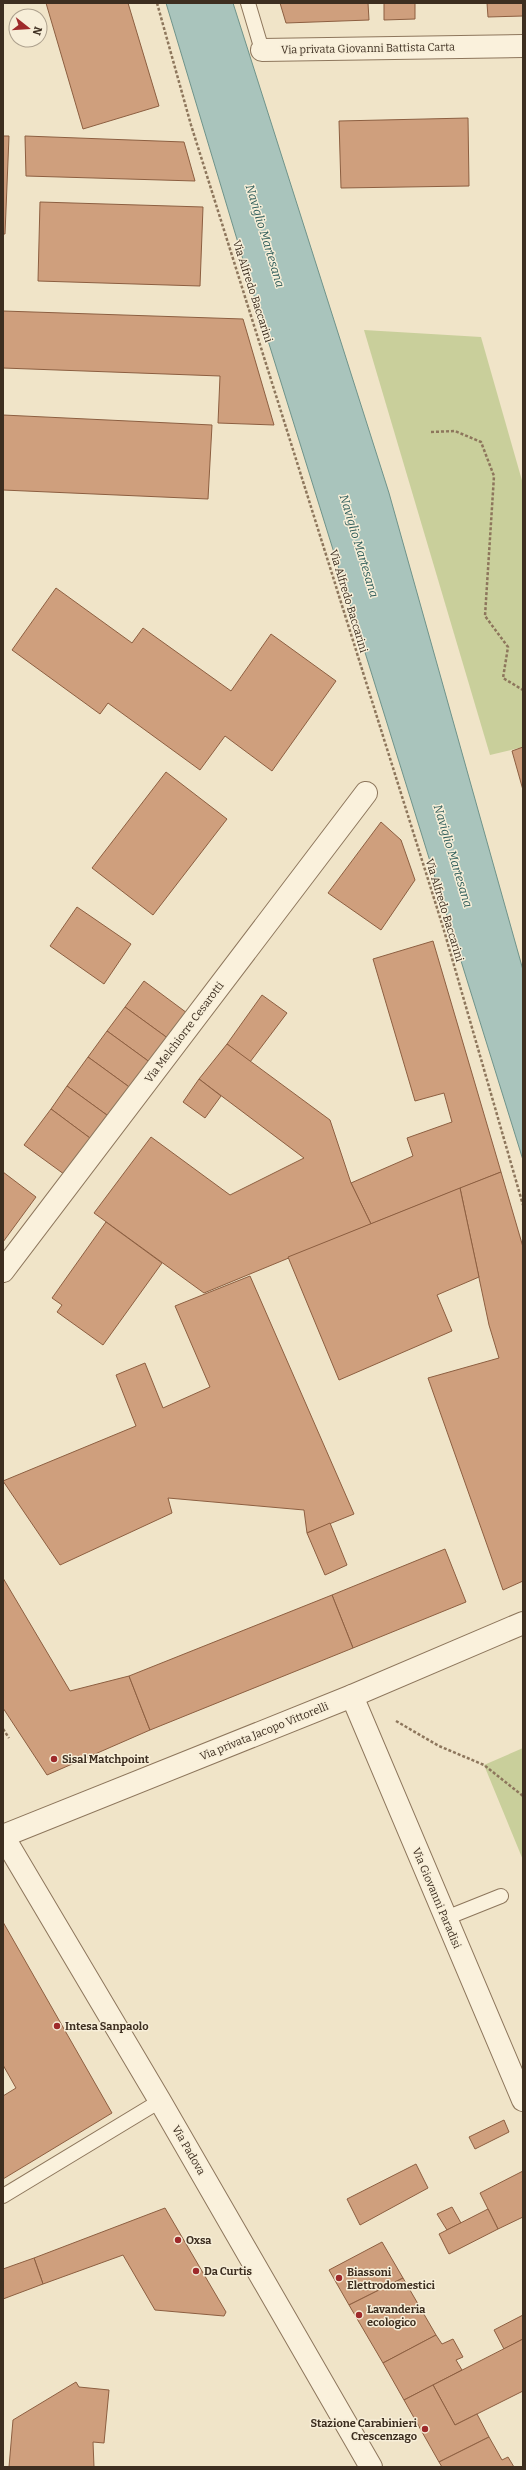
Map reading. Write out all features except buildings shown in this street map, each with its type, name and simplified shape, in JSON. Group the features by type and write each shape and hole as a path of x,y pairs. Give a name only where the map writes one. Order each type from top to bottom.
{"street":[{"name":"Via privata Giovanni Battista Carta","path":"262,50 523,46"},
{"name":"Via Melchiorre Cesarotti","path":"3,1271 366,794"},
{"name":"Via privata Jacopo Vittorelli","path":"3,1836 352,1696 523,1623"},
{"name":"Via Giovanni Paradisi","path":"352,1696 523,2100"},
{"name":"Via Padova","path":"3,1836 160,2101 371,2467"}],"lane":[{"name":"Via privata Giovanni Battista Carta","path":"248,3 262,50"},
{"path":"446,1918 501,1896"},
{"path":"3,2196 160,2101"}],"path":[{"name":"Via Alfredo Baccarini","path":"156,3 191,125 443,927 523,1205"},
{"path":"430,432 455,431 481,442 494,476 485,616 508,647 503,678 523,690"},
{"path":"394,1720 439,1746 484,1765 523,1796"},
{"path":"3,1729 8,1738"}],"green space":[{"path":"364,330 481,337 523,484 523,747 490,755"},
{"path":"523,1748 523,1860 484,1765"}],"water":[{"name":"Naviglio Martesana","path":"166,3 233,3 389,493 523,970 523,1160 251,286"}],"place":[{"name":"Sisal Matchpoint","path":"54,1759"},
{"name":"Intesa Sanpaolo","path":"57,2026"},
{"name":"Oxsa","path":"178,2240"},
{"name":"Da Curtis","path":"196,2271"},
{"name":"Biassoni Elettrodomestici","path":"339,2278"},
{"name":"Lavanderia ecologico","path":"359,2315"},
{"name":"Stazione Carabinieri Crescenzago","path":"425,2429"}]}
